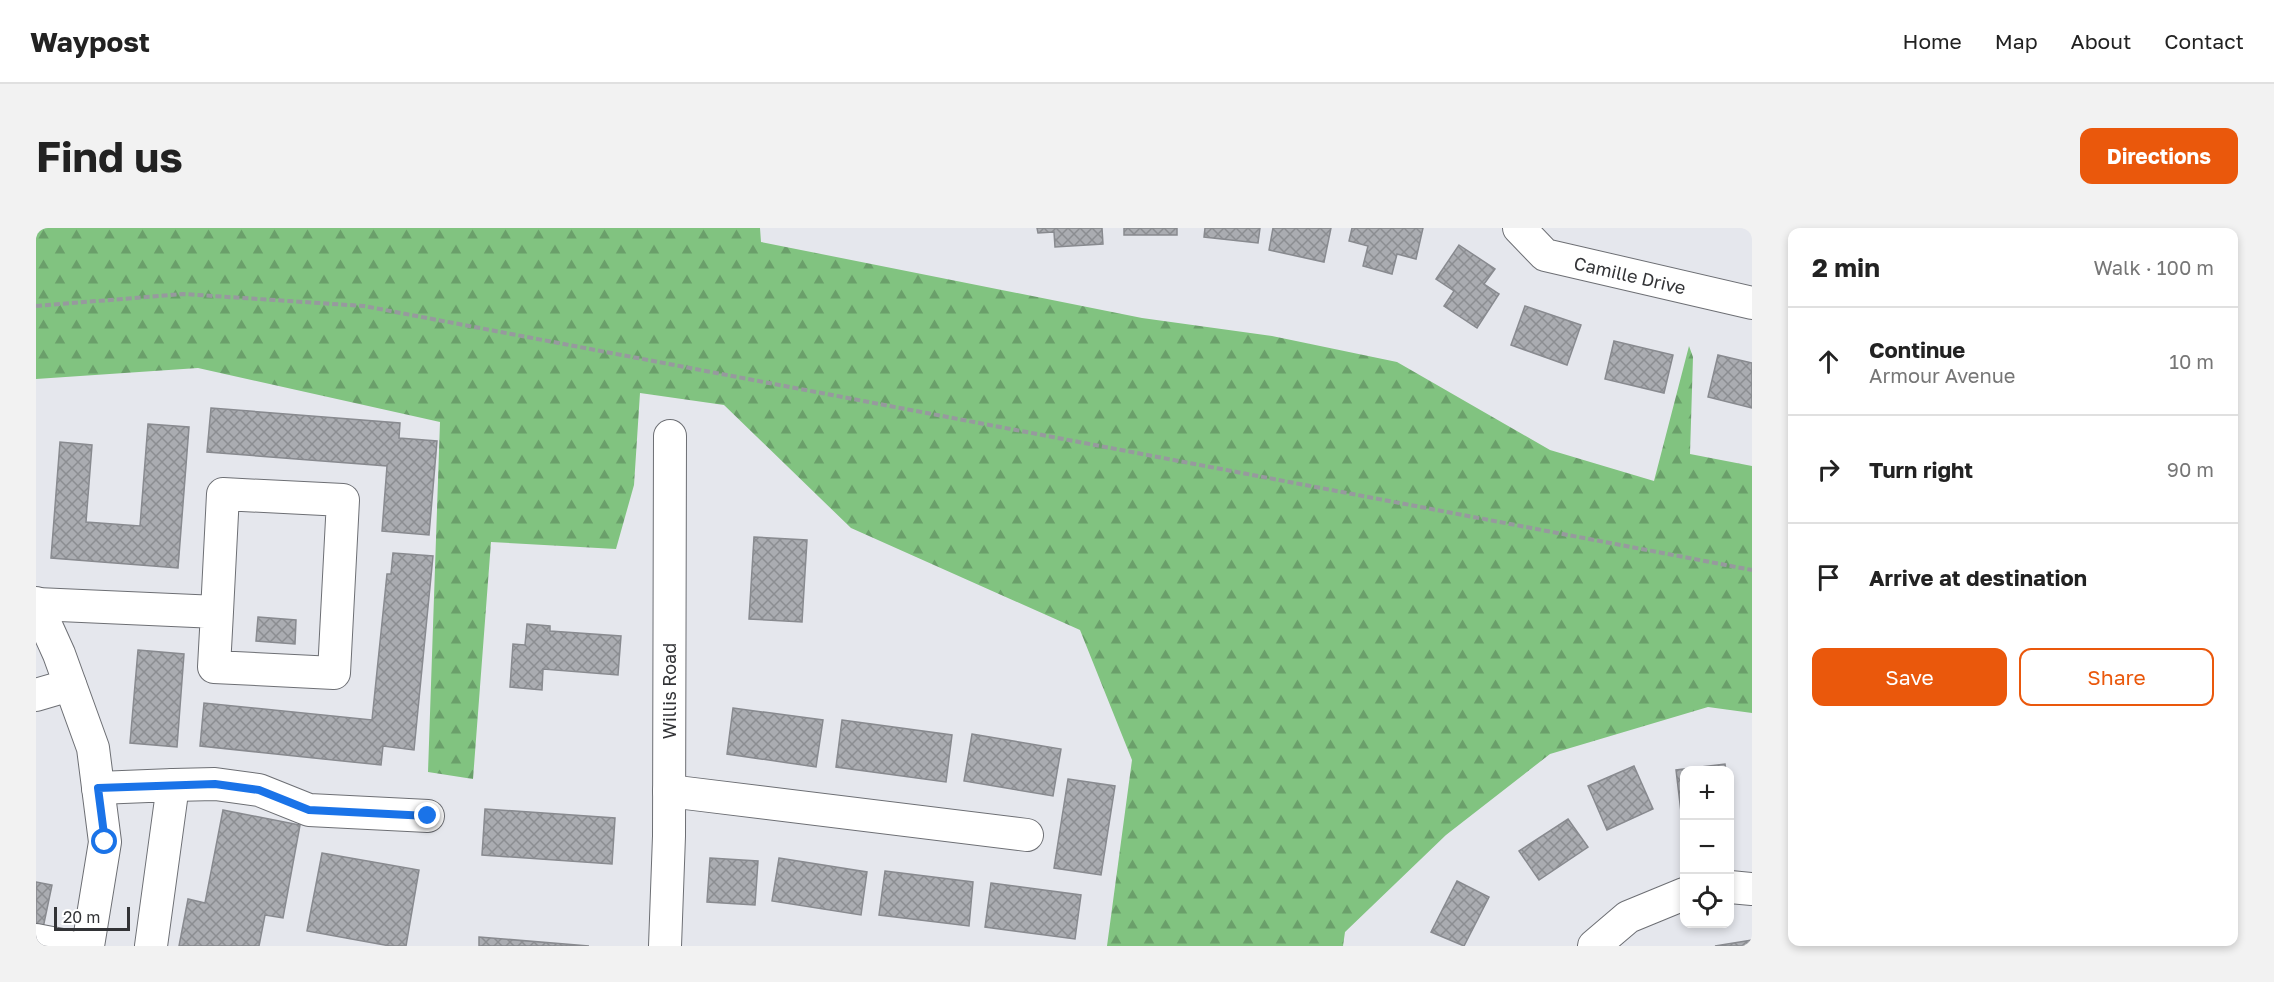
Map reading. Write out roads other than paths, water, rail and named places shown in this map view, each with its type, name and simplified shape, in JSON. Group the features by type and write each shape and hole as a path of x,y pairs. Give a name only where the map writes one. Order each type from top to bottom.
{"street":[{"name":"Camille Drive","path":"1519,228 1545,255 1752,303"},
{"name":"Willis Road","path":"665,946 669,791 670,436"},
{"path":"223,494 343,500 334,673 214,667 216,612 223,494"},
{"path":"88,946 105,842 93,748 36,603 216,612"},
{"path":"36,695 70,685"},
{"path":"98,788 215,784 259,790 309,810 428,816"},
{"path":"151,946 173,785"},
{"path":"669,791 1028,835"},
{"path":"1734,887 1752,889"},
{"path":"1594,946 1628,917 1680,896"},
{"path":"36,940 67,946"}]}
